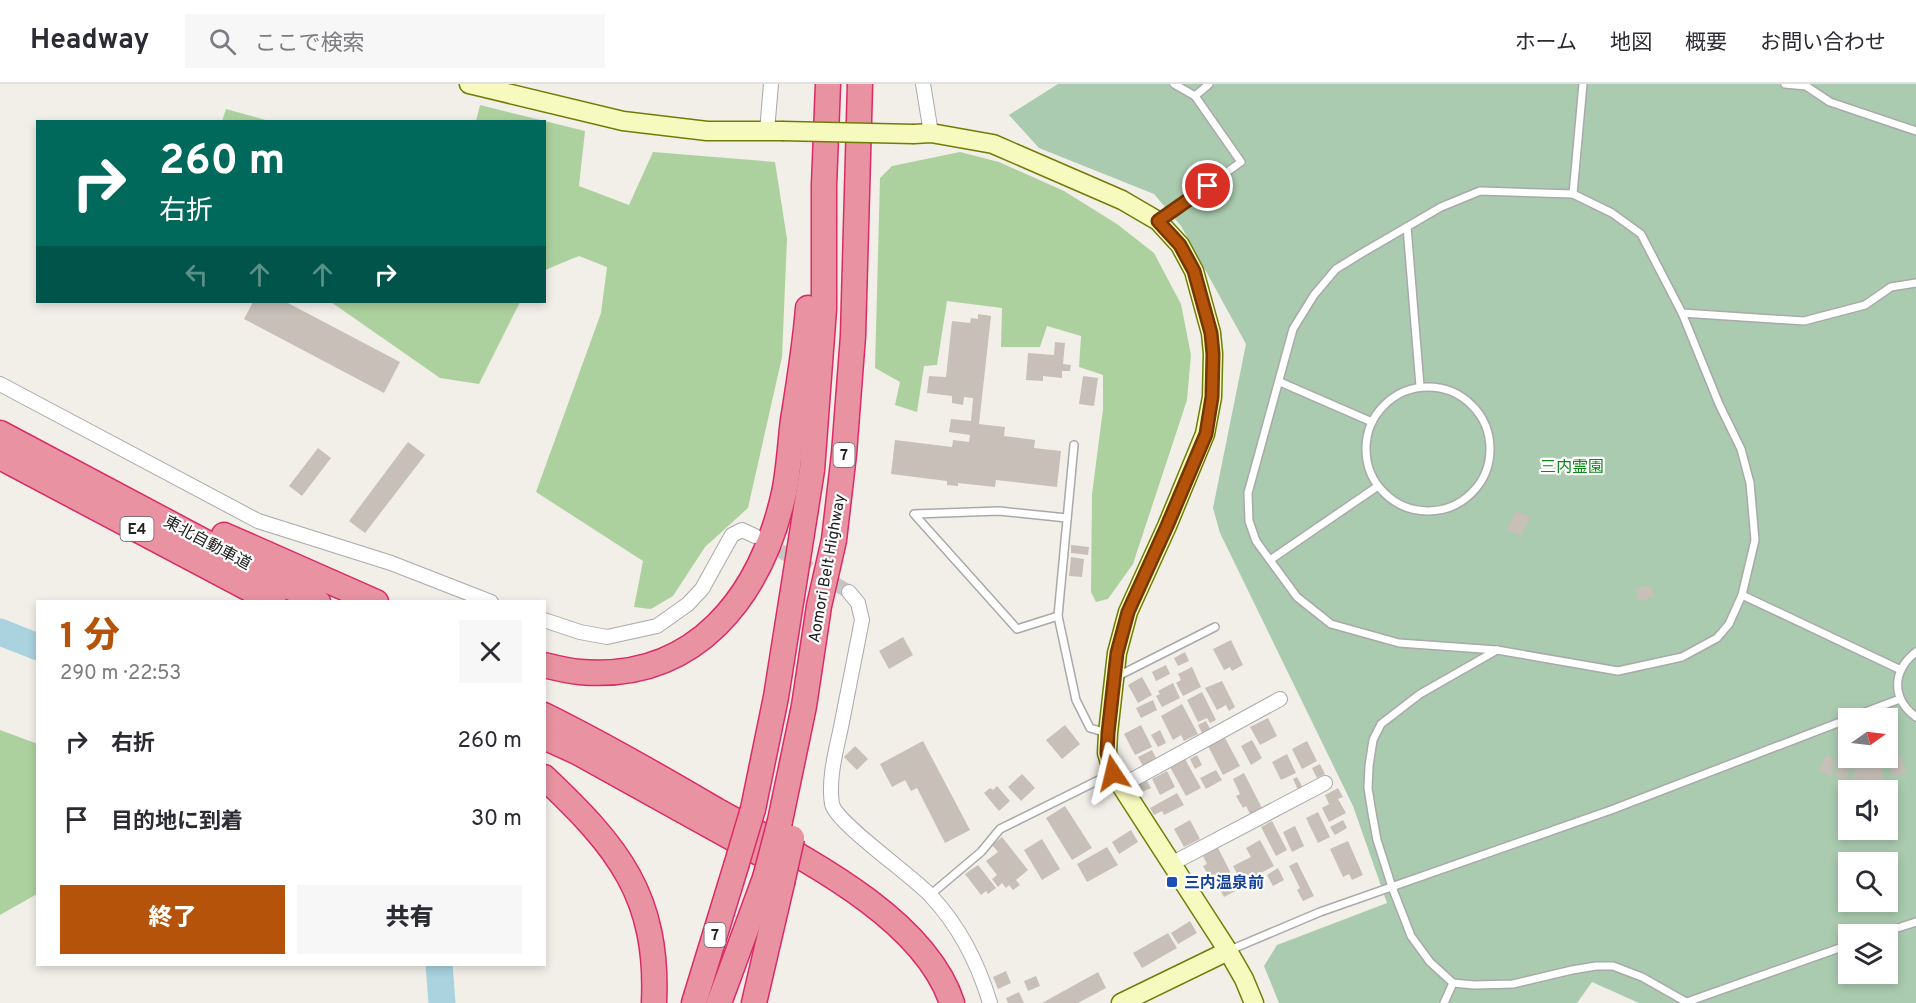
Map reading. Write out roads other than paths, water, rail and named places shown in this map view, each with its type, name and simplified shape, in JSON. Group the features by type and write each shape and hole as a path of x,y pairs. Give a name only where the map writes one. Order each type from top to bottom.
{"highway":[{"name":"Aomori Belt Highway","path":"694,1003 753,809 776,697 812,470 824,309 824,185 828,84"},
{"name":"Aomori Belt Highway","path":"774,881 803,774 804,706 819,606 834,540 844,454 853,336 860,84"},
{"path":"546,665 580,672 611,672 642,668 673,656 701,639 726,617 746,591 765,555 784,493 824,185"},
{"name":"E4","path":"0,433 65,466"},
{"name":"E4","path":"0,457 270,600"},
{"path":"65,466 371,600"},
{"name":"東北自動車道","path":"65,466 314,600"},
{"path":"546,716 589,737 862,895 895,923 920,950 935,970 952,1003"},
{"path":"546,737 800,876 857,911 898,944 921,975 936,1003"},
{"path":"546,779 578,809 608,843 627,872 642,903 652,943 654,1003"},
{"path":"754,1003 774,881"},
{"name":"7","path":"719,1003 774,881"}],"street":[{"path":"469,84 623,122 707,132 923,134 993,144 1122,200 1158,221 1180,245 1194,271 1211,333 1212,397 1206,434 1128,612 1117,653 1107,753 1117,779 1228,951 1245,979 1254,1003"},
{"path":"771,84 774,131"},
{"path":"923,84 923,134"},
{"path":"0,384 258,521 391,563 486,600"},
{"path":"546,621 580,632 607,637 657,626 688,604 702,589 732,535 742,530 755,536"},
{"path":"849,592 858,603 862,620 832,775 832,806 842,821 909,874 950,918 967,944 990,1003"},
{"path":"1117,779 1280,699"},
{"path":"1171,864 1325,783"},
{"path":"1121,1003 1228,951"}],"lane":[{"path":"1158,221 1241,162 1195,96 1174,84"},
{"path":"1195,96 1209,84"},
{"path":"1573,194 1583,84"},
{"path":"1785,84 1806,86 1830,102 1916,131"},
{"path":"1480,191 1573,194 1612,213 1641,234 1682,313 1719,404 1742,449 1750,483 1755,540 1742,595 1729,624 1717,638 1682,657 1650,666 1618,671 1497,650 1399,643 1332,624 1296,597 1256,541 1249,521 1248,493 1293,328 1314,295 1336,269 1441,207 1480,191"},
{"path":"1407,227 1420,386"},
{"path":"1682,313 1804,321 1865,305 1891,287 1916,283"},
{"path":"1280,382 1372,422"},
{"path":"1420,386 1442,387 1452,391 1462,396 1478,410 1488,429 1491,450 1487,471 1478,488 1464,501 1446,509 1427,512 1408,508 1391,499 1378,486 1370,471 1366,455 1366,438 1372,422 1383,405 1401,392 1420,386"},
{"path":"1074,445 1058,616 1076,700 1090,728 1108,733"},
{"path":"1270,560 1378,486"},
{"path":"1058,616 1017,629 914,514 999,511 1067,518"},
{"path":"1742,595 1900,670"},
{"path":"1114,679 1215,627"},
{"path":"1497,650 1420,694 1381,724 1373,740 1369,766 1368,788 1377,840 1392,887 1411,936 1430,962 1453,983 1513,984 1572,970 1613,966 1642,977 1688,1003 1838,949"},
{"path":"1916,652 1907,659 1900,670 1898,679 1900,699 1906,709 1916,717"},
{"path":"1877,708 1900,699"},
{"path":"1228,951 1320,912 1611,810 1838,723"},
{"path":"930,895 981,852 1000,829 1117,779"},
{"path":"1898,928 1916,922"},
{"path":"1444,1003 1453,983"}],"waterway":[{"path":"0,632 36,646"},
{"path":"439,966 442,1003"}],"tunnel":[{"path":"762,540 849,592"}],"place":[{"name":"三内温泉前","path":"1172,882"}],"park label":[{"name":"三内霊園","path":"1572,466"}]}
